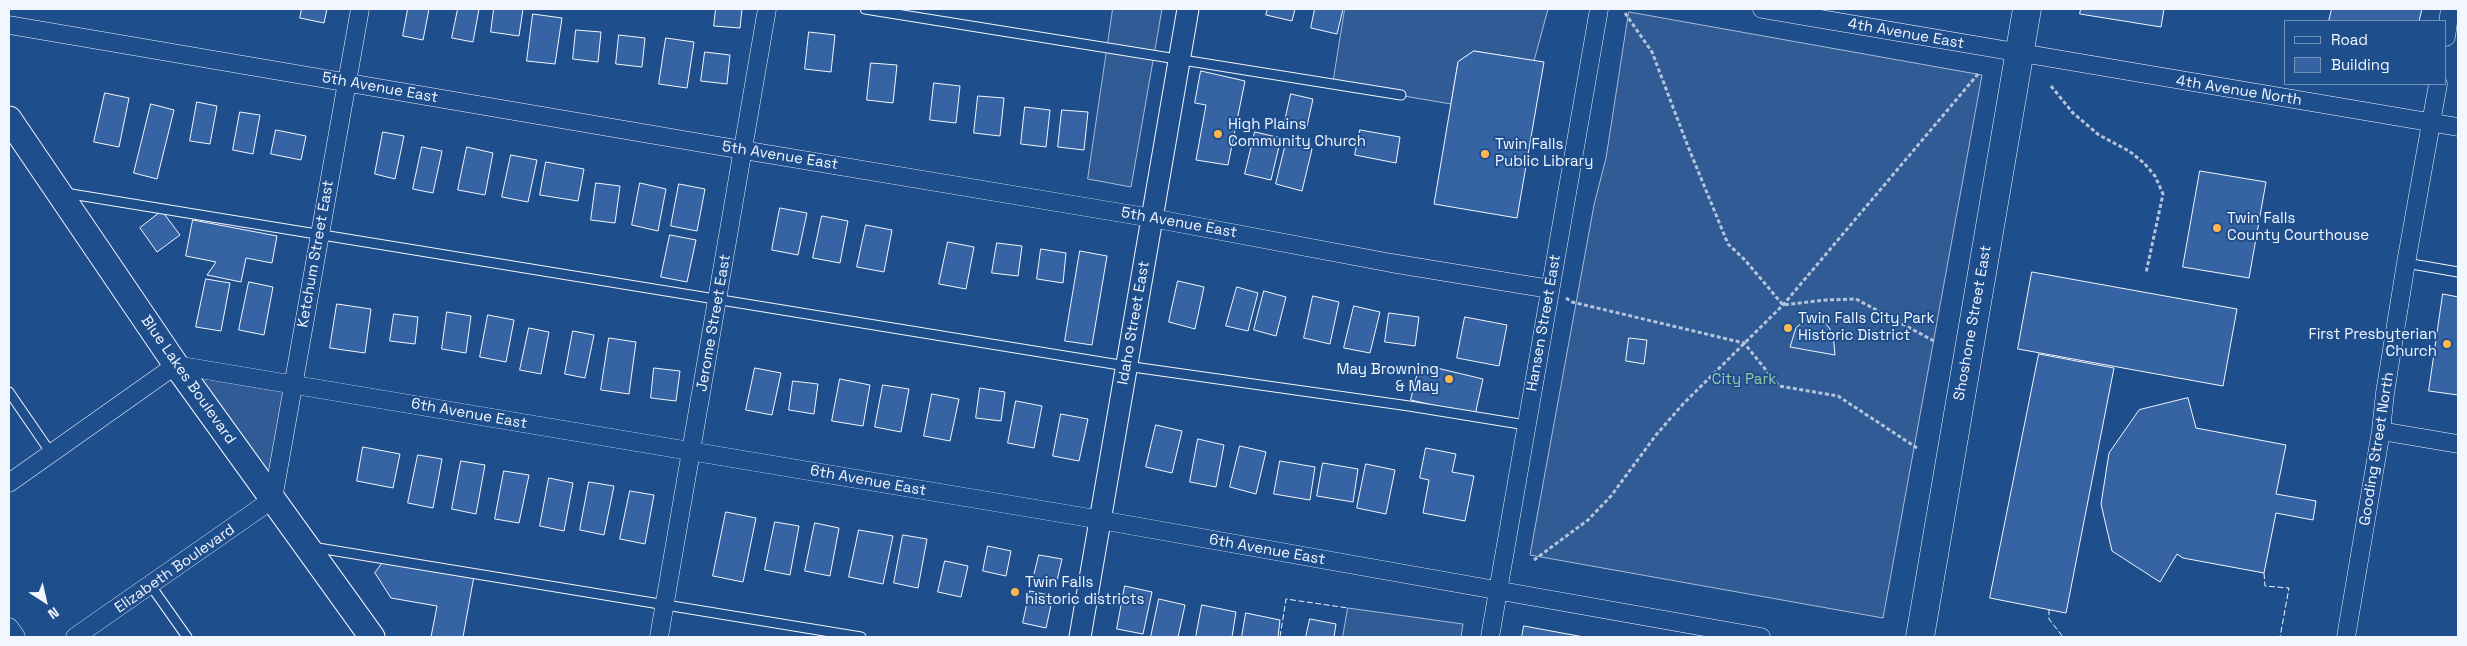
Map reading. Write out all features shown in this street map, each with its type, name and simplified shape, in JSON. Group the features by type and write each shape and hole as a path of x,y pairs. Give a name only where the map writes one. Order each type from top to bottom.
{"main road":[{"name":"Shoshone Street East","path":"1920,637 2027,9"},
{"name":"Blue Lakes Boulevard","path":"9,119 176,365 372,637"}],"street":[{"name":"Ketchum Street East","path":"273,499 360,9"},
{"name":"Jerome Street East","path":"659,637 767,9"},
{"name":"Idaho Street East","path":"1080,637 1102,520 1126,366 1188,9"},
{"name":"Hansen Street East","path":"1490,637 1599,9"},
{"name":"4th Avenue East","path":"1762,9 2020,54"},
{"path":"2447,30 2450,9"},
{"name":"5th Avenue East","path":"9,25 1152,218 1391,263 1550,290"},
{"name":"4th Avenue North","path":"2020,54 2458,127"},
{"name":"Gooding Street North","path":"2346,637 2381,431 2385,393 2406,263 2438,85"},
{"path":"9,483 176,365"},
{"name":"6th Avenue East","path":"176,365 1102,520 1761,637"},
{"path":"2381,431 2458,444"},
{"name":"Elizabeth Boulevard","path":"75,637 151,586 273,499"},
{"path":"9,627 16,637"}],"lane":[{"path":"865,9 1153,57 1179,59 1400,95"},
{"path":"60,192 1126,366 1409,406 1526,425"},
{"path":"2406,263 2458,272"},
{"path":"9,392 52,453"},
{"path":"307,546 861,637"},
{"path":"151,586 187,637"}],"path":[{"path":"1625,13 1652,52 1728,244 1784,305"},
{"path":"1534,560 1588,520 1611,496 1662,429 1784,305 1978,74"},
{"path":"2051,86 2073,113 2099,135 2129,151 2144,163 2155,176 2163,194 2146,273"},
{"path":"1550,290 1572,302 1744,344 1779,386 1838,396 1917,448"},
{"path":"1784,305 1856,299 1934,341"}],"shaded area":[{"path":"1113,9 1162,9 1131,187 1088,179"},
{"path":"1345,9 1548,9 1534,61 1474,51 1458,62 1451,104 1333,84"},
{"name":"City Park","path":"1629,12 1982,75 1883,618 1530,555 1594,205 1606,158"},
{"path":"176,365 294,385 273,499"},
{"path":"1348,608 1463,624 1461,637 1343,637"}],"building":[{"path":"302,9 327,9 324,23 300,18"},
{"path":"408,9 429,9 423,40 403,36"},
{"path":"458,9 479,9 473,42 452,38"},
{"path":"494,9 523,9 519,36 491,32"},
{"path":"716,9 742,9 740,28 714,26"},
{"path":"1268,9 1295,9 1292,21 1266,15"},
{"path":"1315,9 1343,9 1337,34 1311,28"},
{"path":"2081,9 2164,9 2161,27 2080,14"},
{"path":"2332,9 2422,9 2419,20 2329,20"},
{"path":"533,14 562,18 555,64 527,61"},
{"path":"576,30 601,32 598,62 573,59"},
{"path":"809,32 835,35 831,72 805,69"},
{"path":"619,35 645,38 642,67 616,64"},
{"path":"666,38 694,42 687,88 659,84"},
{"name":"Twin Falls Public Library","path":"1474,51 1544,62 1517,218 1434,204 1458,62"},
{"path":"705,52 730,55 727,84 701,81"},
{"path":"871,63 897,65 893,103 867,100"},
{"name":"High Plains Community Church","path":"1201,71 1245,81 1228,165 1196,160 1206,105 1195,103"},
{"path":"934,83 960,86 956,123 930,120"},
{"path":"105,93 129,98 119,147 94,142"},
{"path":"1291,94 1313,99 1307,126 1285,121"},
{"path":"978,96 1004,98 1000,136 974,133"},
{"path":"197,102 217,106 210,144 190,141"},
{"path":"151,104 174,110 157,179 134,173"},
{"path":"1025,107 1050,110 1046,147 1021,144"},
{"path":"1062,110 1088,112 1084,150 1058,147"},
{"path":"240,112 260,115 253,154 233,150"},
{"path":"276,130 306,136 301,160 271,154"},
{"path":"1360,130 1400,137 1396,163 1355,155"},
{"path":"383,132 404,136 395,179 375,174"},
{"path":"1255,132 1281,138 1271,180 1245,174"},
{"path":"1286,143 1312,149 1302,191 1276,184"},
{"path":"422,147 442,151 433,193 413,189"},
{"path":"467,147 493,153 485,195 458,190"},
{"path":"511,155 537,160 528,202 502,197"},
{"path":"546,162 584,169 578,201 540,195"},
{"path":"2200,171 2266,182 2249,278 2183,267"},
{"path":"596,183 620,186 615,223 591,220"},
{"path":"640,183 666,189 658,231 632,225"},
{"path":"679,184 705,189 697,231 671,226"},
{"path":"780,208 807,213 798,255 772,250"},
{"path":"162,211 180,235 157,252 140,228"},
{"path":"822,216 848,221 840,263 813,258"},
{"path":"193,220 277,236 272,263 246,258 241,282 207,275 216,262 186,256"},
{"path":"866,225 892,230 884,272 857,267"},
{"path":"670,235 696,240 687,282 661,277"},
{"path":"948,242 974,247 966,289 939,284"},
{"path":"997,243 1022,246 1018,276 992,273"},
{"path":"1041,249 1066,253 1063,283 1037,279"},
{"path":"1080,251 1107,256 1092,345 1065,341"},
{"path":"2032,272 2237,309 2223,386 2018,349"},
{"path":"206,279 230,283 221,331 196,327"},
{"path":"1178,281 1204,287 1195,329 1169,322"},
{"path":"249,282 273,287 264,335 239,330"},
{"path":"1237,287 1258,293 1248,331 1226,326"},
{"path":"1264,291 1286,297 1276,336 1254,330"},
{"name":"First Presbyterian Church","path":"2443,294 2458,297 2458,395 2429,391"},
{"path":"1313,296 1339,302 1330,344 1304,338"},
{"path":"337,304 371,309 365,353 330,348"},
{"path":"1354,306 1380,312 1370,353 1344,348"},
{"path":"447,312 471,316 466,353 442,349"},
{"path":"1389,313 1419,317 1415,346 1385,342"},
{"path":"394,314 418,317 415,344 390,341"},
{"path":"488,315 514,320 506,362 480,357"},
{"path":"1465,317 1507,325 1499,366 1457,358"},
{"path":"1808,318 1823,320 1833,333 1835,355 1790,347 1796,328"},
{"path":"529,328 549,332 541,374 520,370"},
{"path":"573,331 594,335 585,378 565,374"},
{"path":"609,338 636,342 629,394 601,390"},
{"path":"1629,338 1647,340 1644,364 1626,361"},
{"path":"2039,354 2114,368 2066,613 1990,598"},
{"path":"1420,364 1483,379 1475,415 1411,400"},
{"path":"654,368 680,371 676,401 651,398"},
{"path":"755,368 781,373 772,415 746,410"},
{"path":"840,379 870,385 863,426 832,421"},
{"path":"793,381 818,384 814,414 789,410"},
{"path":"883,385 909,389 901,432 875,427"},
{"path":"980,388 1005,392 1001,421 976,418"},
{"path":"932,394 959,399 950,441 924,436"},
{"path":"2188,398 2196,428 2286,445 2276,494 2316,501 2313,520 2276,513 2264,573 2183,558 2177,554 2160,582 2112,551 2101,504 2109,453 2139,410"},
{"path":"1016,401 1042,406 1034,448 1008,443"},
{"path":"1061,414 1088,419 1079,461 1053,456"},
{"path":"1156,425 1182,431 1172,473 1146,467"},
{"path":"1198,439 1224,445 1216,487 1190,482"},
{"path":"1240,446 1266,452 1256,494 1230,487"},
{"path":"363,447 400,454 393,488 357,481"},
{"path":"1426,448 1456,454 1452,472 1474,476 1465,521 1423,513 1429,480 1420,478"},
{"path":"418,455 442,459 433,508 408,503"},
{"path":"461,461 485,465 476,514 452,509"},
{"path":"1280,461 1315,467 1310,500 1274,494"},
{"path":"1323,463 1358,469 1353,502 1317,496"},
{"path":"1366,464 1395,470 1386,514 1357,508"},
{"path":"504,471 529,475 519,523 495,519"},
{"path":"549,478 573,483 564,531 540,526"},
{"path":"589,482 614,486 604,535 580,530"},
{"path":"630,491 654,495 645,544 620,539"},
{"path":"726,512 756,518 743,582 713,576"},
{"path":"775,522 799,526 790,575 765,570"},
{"path":"815,523 839,528 830,576 805,571"},
{"path":"859,530 893,536 883,584 849,577"},
{"path":"903,535 927,539 918,588 894,583"},
{"path":"988,546 1011,551 1006,576 983,571"},
{"path":"1039,555 1062,559 1056,585 1033,580"},
{"path":"384,561 474,576 463,637 431,637 437,606 391,598 375,573"},
{"path":"945,561 968,566 961,597 938,592"},
{"path":"1125,586 1152,592 1143,634 1117,629"},
{"path":"1030,591 1053,596 1046,628 1023,623"},
{"path":"1159,599 1185,605 1178,637 1151,637"},
{"path":"1202,605 1236,612 1232,637 1196,637"},
{"path":"1246,613 1280,620 1278,637 1242,637"},
{"path":"1310,619 1336,624 1334,637 1306,637"},
{"path":"1524,626 1584,637 1522,637"}],"fence":[{"path":"2264,573 2265,586 2289,588 2280,637"},
{"path":"1280,637 1286,599 1348,608"},
{"path":"2049,609 2049,619 2063,637"}],"place":[{"name":"High Plains Community Church","path":"1218,134"},
{"name":"Twin Falls Public Library","path":"1485,154"},
{"name":"Twin Falls County Courthouse","path":"2217,228"},
{"name":"Twin Falls City Park Historic District","path":"1788,328"},
{"name":"First Presbyterian Church","path":"2447,344"},
{"name":"May Browning & May","path":"1449,379"},
{"name":"Twin Falls historic districts","path":"1015,592"}]}
